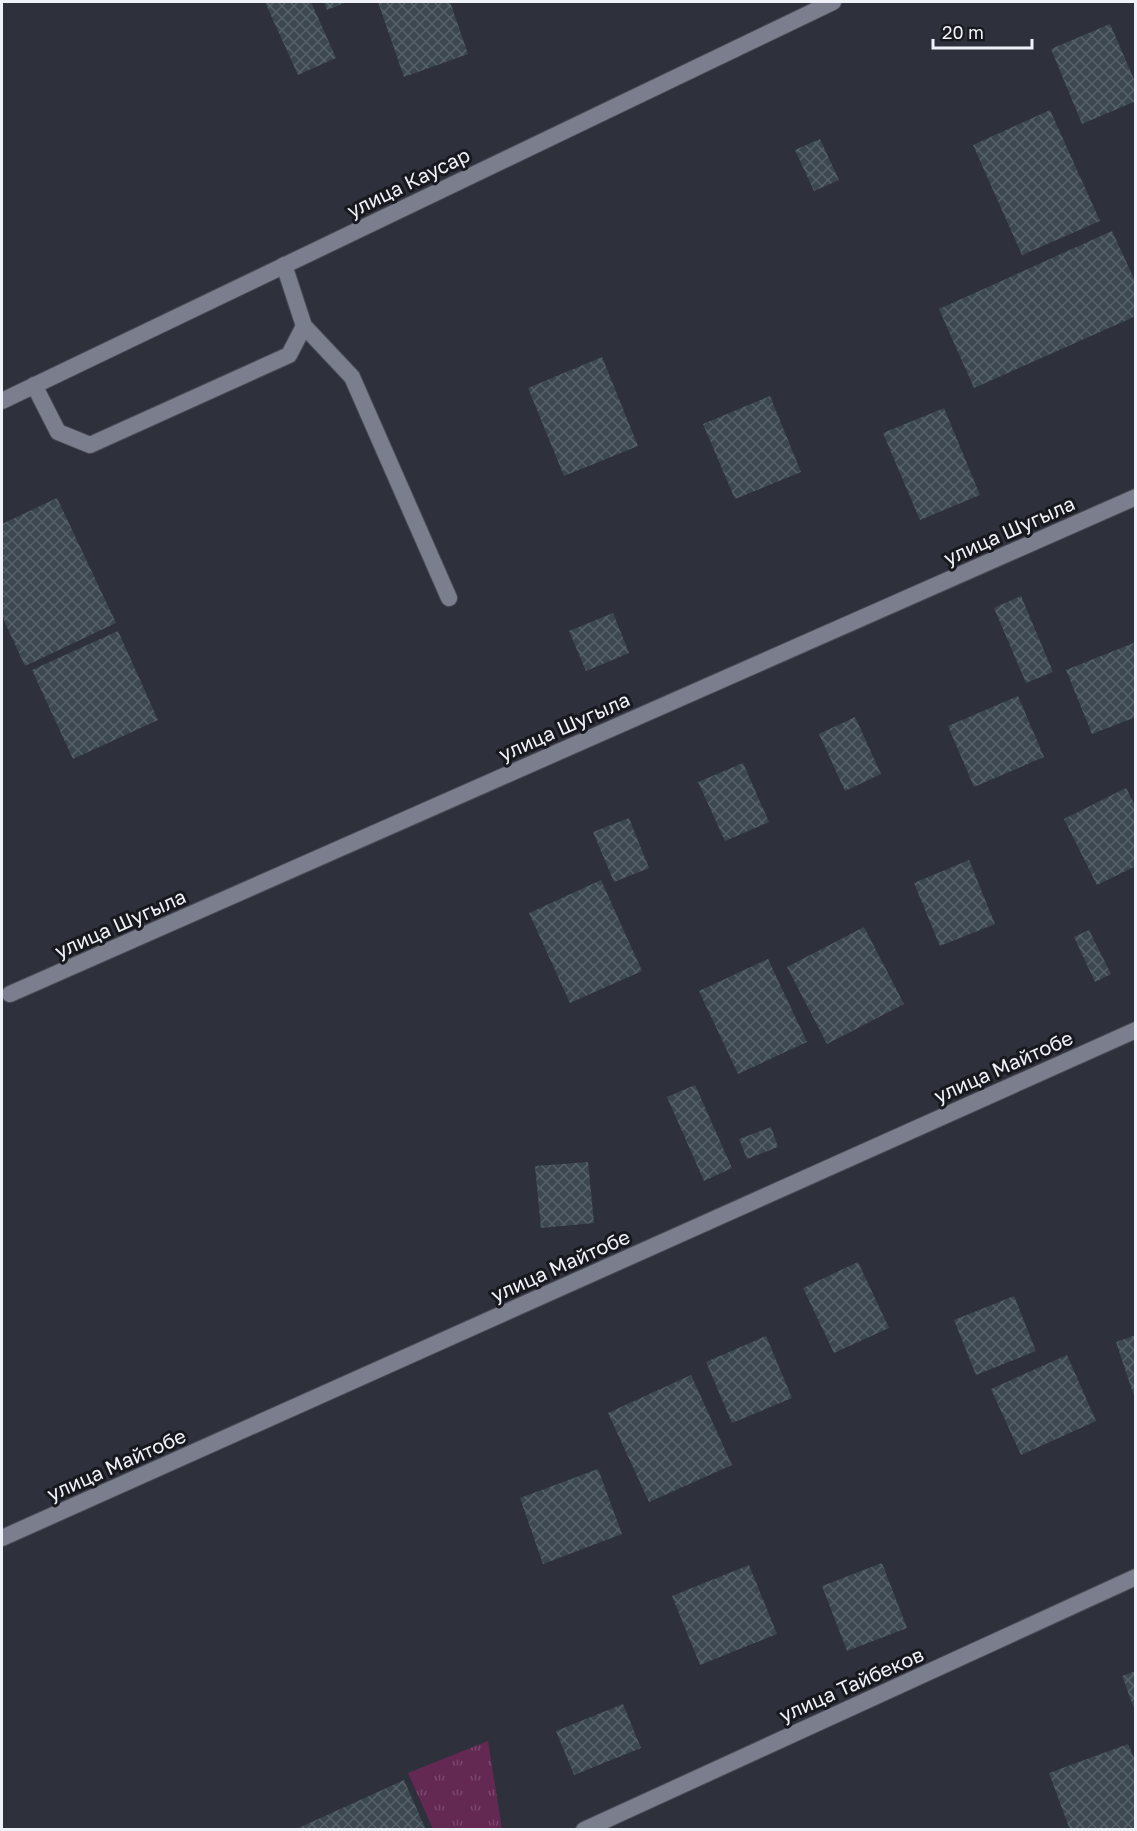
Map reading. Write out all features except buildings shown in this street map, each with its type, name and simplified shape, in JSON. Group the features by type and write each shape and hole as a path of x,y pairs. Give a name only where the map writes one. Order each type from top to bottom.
{"street":[{"name":"улица Каусар","path":"2,401 833,2"},
{"path":"284,265 304,326 352,377 448,598"},
{"path":"34,385 58,432 90,445 289,355 304,326"},
{"name":"улица Шугыла","path":"10,994 1136,497"},
{"name":"улица Майтобе","path":"2,1538 1136,1030"},
{"name":"улица Тайбеков","path":"584,1830 1136,1577"}],"green space":[{"path":"488,1741 502,1829 433,1829 408,1773"}]}
